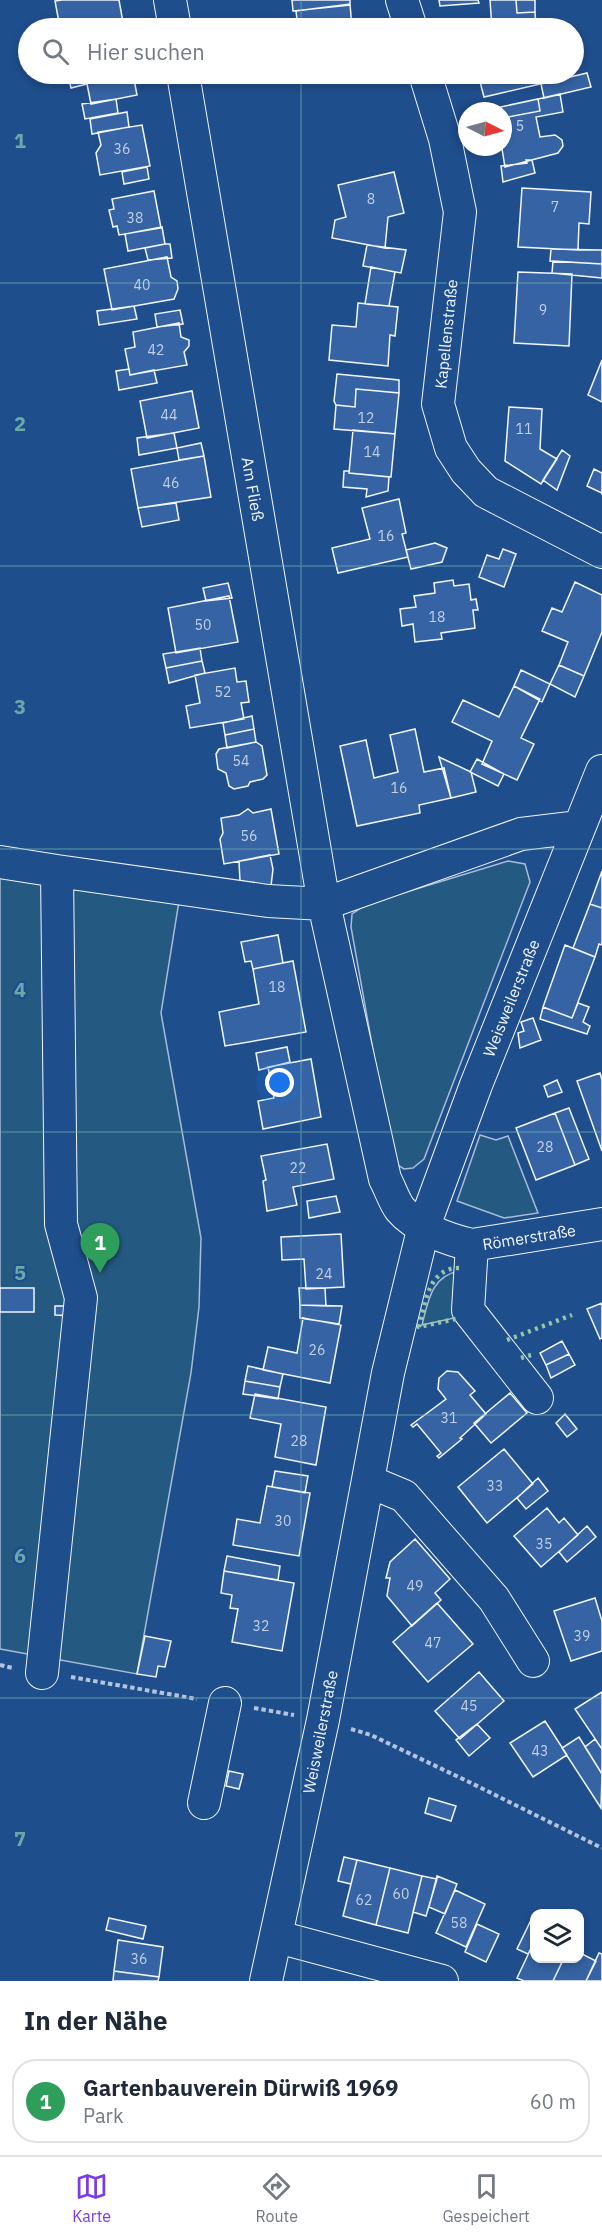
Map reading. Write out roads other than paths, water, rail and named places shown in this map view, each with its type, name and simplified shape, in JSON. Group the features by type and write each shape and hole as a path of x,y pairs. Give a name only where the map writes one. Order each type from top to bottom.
{"street":[{"path":"171,0 174,18"},
{"path":"402,0 408,18"},
{"name":"Am Fließ","path":"185,84 324,904"},
{"name":"Kapellenstraße","path":"428,84 446,139 460,212 438,404 451,448 466,471 486,492 602,552"},
{"name":"Weisweilerstraße","path":"266,1981 278,1937 324,1720 388,1372 424,1226 476,1085 590,814 602,771"},
{"path":"0,862 268,901 324,904 521,834 590,814"},
{"path":"42,1672 81,1298 61,1224 57,871"},
{"path":"324,904 385,1179 401,1209 424,1226"},
{"name":"Römerstraße","path":"424,1226 455,1241 472,1245 602,1224"},
{"path":"472,1245 468,1310 537,1398"},
{"path":"368,1481 404,1496 494,1599 532,1661"},
{"path":"204,1803 225,1703"},
{"path":"278,1937 442,1981"}],"place":[{"name":"Gartenbauverein Dürwiß 1969","path":"100,1273"}]}
